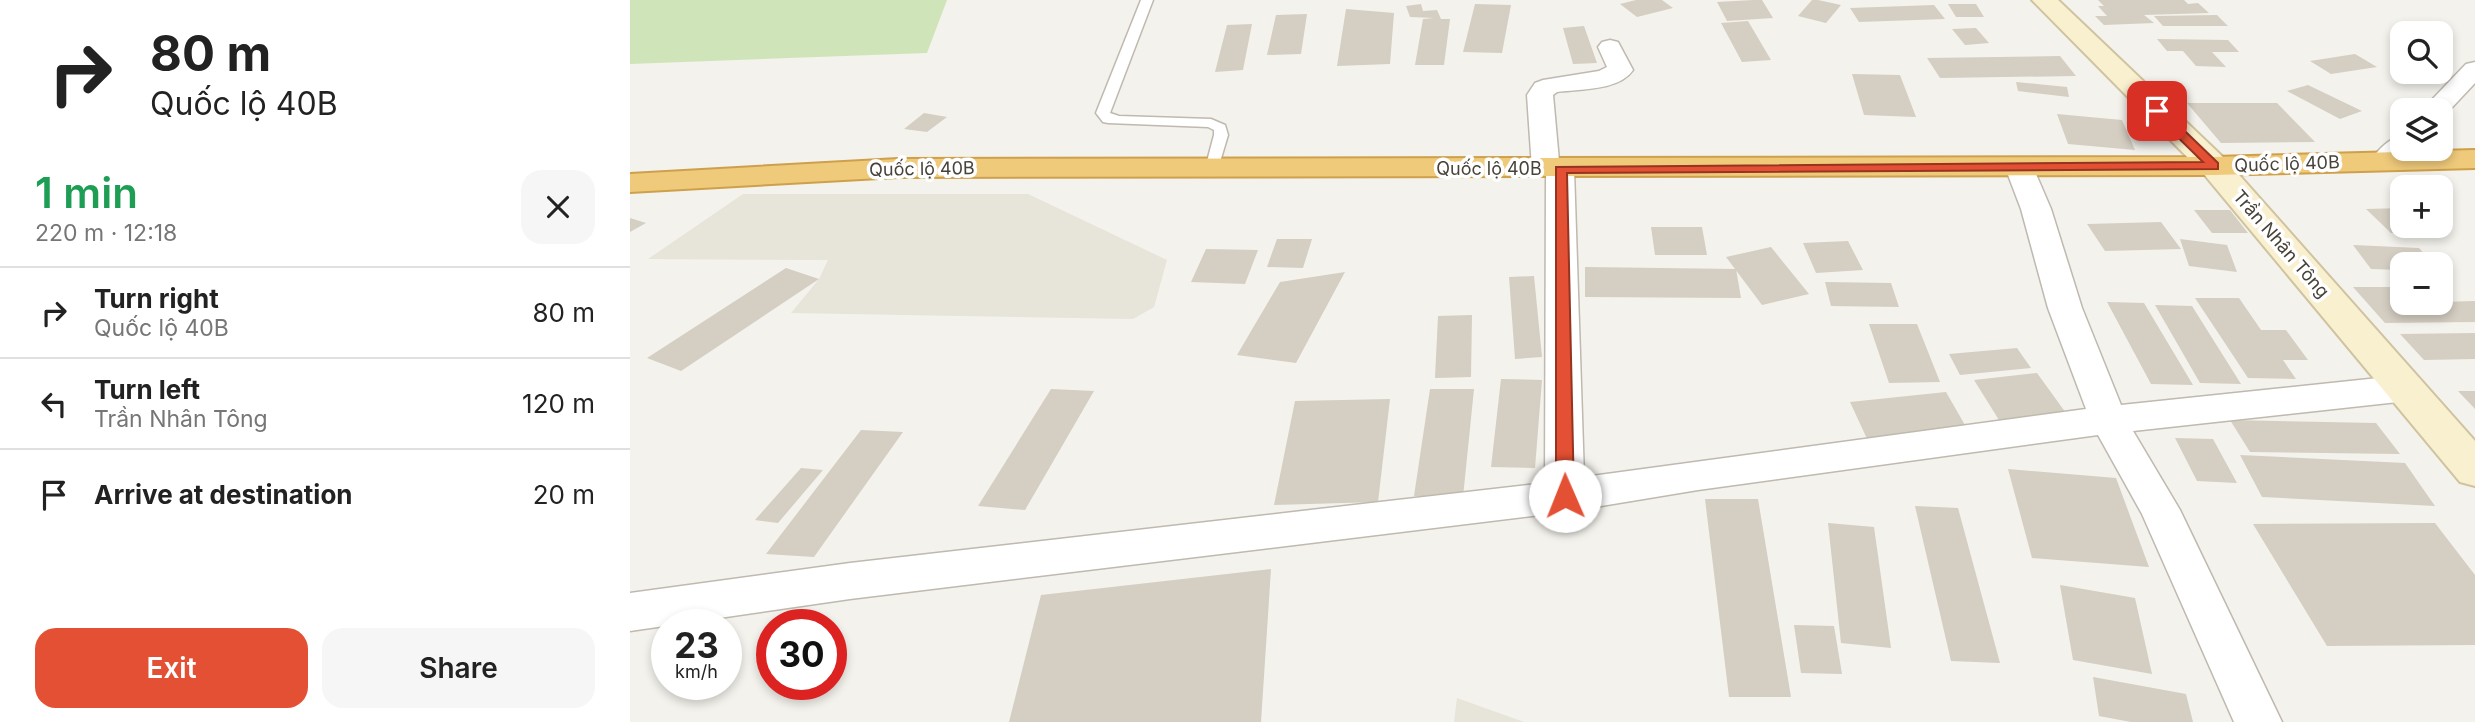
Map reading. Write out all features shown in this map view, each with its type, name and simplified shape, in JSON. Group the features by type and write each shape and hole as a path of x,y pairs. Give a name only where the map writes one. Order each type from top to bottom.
{"highway":[{"name":"Quốc lộ 40B","path":"630,183 898,168 2214,166 2390,152"},
{"name":"Quốc lộ 40B","path":"2453,157 2475,159"}],"street":[{"name":"Trần Nhân Tông","path":"2044,0 2214,166 2475,470"},
{"path":"1565,496 1553,169 1540,95 1544,88 1552,85 1605,78 1620,70 1610,47"},
{"path":"2447,98 2475,69"},
{"path":"2019,167 2036,209 2065,308 2108,419 2160,510 2258,722"},
{"path":"630,612 850,581 1565,496 1698,475 2108,419 2407,388"}],"lane":[{"path":"1147,0 1103,113 1108,119 1211,123 1220,128 1221,135 1212,169"}],"shaded area":[{"path":"743,194 1028,194 1167,260 1154,307 1133,319 791,313 819,279 828,260 648,259"},
{"path":"1457,698 1524,722 1454,722"}],"green space":[{"path":"630,0 947,0 927,53 630,64"}],"building":[{"path":"1636,0 1662,0 1673,8 1637,17 1620,4"},
{"path":"1762,0 1773,18 1727,21 1717,2"},
{"path":"1812,0 1841,5 1826,23 1798,16"},
{"path":"2098,0 2184,0 2188,4 2198,3 2209,13 2144,15 2154,23 2104,25 2095,16 2107,16 2098,6 2104,6"},
{"path":"1421,4 1423,11 1437,10 1441,19 1450,19 1444,65 1415,65 1423,19 1434,18 1410,17 1406,6"},
{"path":"1475,4 1511,5 1502,53 1463,52"},
{"path":"1948,4 1976,4 1984,17 1956,17"},
{"path":"1934,5 1945,19 1859,22 1850,8"},
{"path":"1346,9 1394,13 1390,64 1337,66"},
{"path":"1307,14 1301,54 1267,55 1276,15"},
{"path":"2217,15 2228,26 2163,26 2154,16"},
{"path":"1748,21 1771,60 1742,62 1721,23"},
{"path":"1252,24 1243,70 1215,72 1227,25"},
{"path":"1584,26 1597,63 1573,64 1563,28"},
{"path":"1976,28 1989,43 1965,45 1952,29"},
{"path":"2157,39 2228,40 2239,52 2212,52 2226,67 2196,66 2183,51 2167,51"},
{"path":"2355,54 2377,67 2331,74 2310,61"},
{"path":"2060,56 2076,76 1940,78 1927,58"},
{"path":"1852,74 1900,75 1916,117 1864,115"},
{"path":"2016,82 2067,87 2069,97 2018,91"},
{"path":"2308,85 2362,111 2340,119 2287,91"},
{"path":"2187,103 2277,103 2315,142 2221,143"},
{"path":"924,113 947,117 927,132 904,129"},
{"path":"2057,114 2122,120 2135,150 2068,144"},
{"path":"2390,208 2390,232 2366,209"},
{"path":"2194,210 2230,210 2248,233 2212,233"},
{"path":"630,218 646,223 630,232"},
{"path":"2161,222 2181,249 2105,251 2087,224"},
{"path":"1651,227 1702,227 1707,255 1655,255"},
{"path":"1277,239 1312,239 1303,268 1267,267"},
{"path":"2180,239 2227,245 2237,272 2189,266"},
{"path":"1848,241 1863,270 1816,273 1803,243"},
{"path":"2353,245 2419,248 2422,252 2390,252 2390,270 2371,269"},
{"path":"1771,247 1809,294 1762,305 1726,257"},
{"path":"1206,249 1258,250 1245,284 1191,282"},
{"path":"1585,267 1736,269 1741,298 1585,297"},
{"path":"786,268 819,279 681,371 647,358"},
{"path":"1345,272 1296,363 1237,355 1280,282"},
{"path":"1534,276 1542,357 1515,359 1509,277"},
{"path":"1825,282 1891,283 1899,307 1831,306"},
{"path":"2353,287 2390,287 2390,315 2453,315 2453,302 2475,301 2475,322 2385,323"},
{"path":"2195,298 2239,298 2261,330 2286,330 2308,360 2283,360 2296,379 2248,378"},
{"path":"2107,302 2144,303 2193,385 2151,384"},
{"path":"2155,305 2192,306 2241,384 2200,383"},
{"path":"1472,315 1471,377 1435,378 1438,316"},
{"path":"1869,324 1917,324 1940,382 1889,383"},
{"path":"2475,333 2475,359 2424,360 2400,334"},
{"path":"2017,348 2031,368 1960,375 1949,354"},
{"path":"2037,373 2071,420 2004,428 1974,380"},
{"path":"1501,379 1542,380 1535,468 1491,467"},
{"path":"1051,389 1094,391 1025,510 978,506"},
{"path":"1430,389 1474,389 1463,497 1414,496"},
{"path":"2458,391 2475,391 2475,409"},
{"path":"1946,392 1969,432 1869,443 1850,402"},
{"path":"1390,399 1378,502 1274,505 1295,401"},
{"path":"2230,420 2376,423 2400,454 2250,452"},
{"path":"861,430 903,432 814,557 766,554"},
{"path":"2175,438 2213,439 2237,483 2197,481"},
{"path":"2240,455 2405,463 2435,506 2262,497"},
{"path":"801,468 823,470 778,523 755,520"},
{"path":"2008,469 2116,478 2149,567 2032,558"},
{"path":"1705,499 1758,499 1791,697 1729,697"},
{"path":"1915,506 1958,508 2000,663 1951,661"},
{"path":"1828,523 1874,527 1891,648 1841,643"},
{"path":"2435,523 2475,575 2475,645 2327,646 2253,524"},
{"path":"1271,569 1261,722 1009,722 1041,595"},
{"path":"2060,585 2135,598 2152,674 2073,660"},
{"path":"1794,625 1834,626 1842,674 1801,673"},
{"path":"2093,677 2186,694 2193,722 2131,722 2099,716"}],"route":[{"path":"1565,496 1560,169 2214,166 2157,111"}]}
